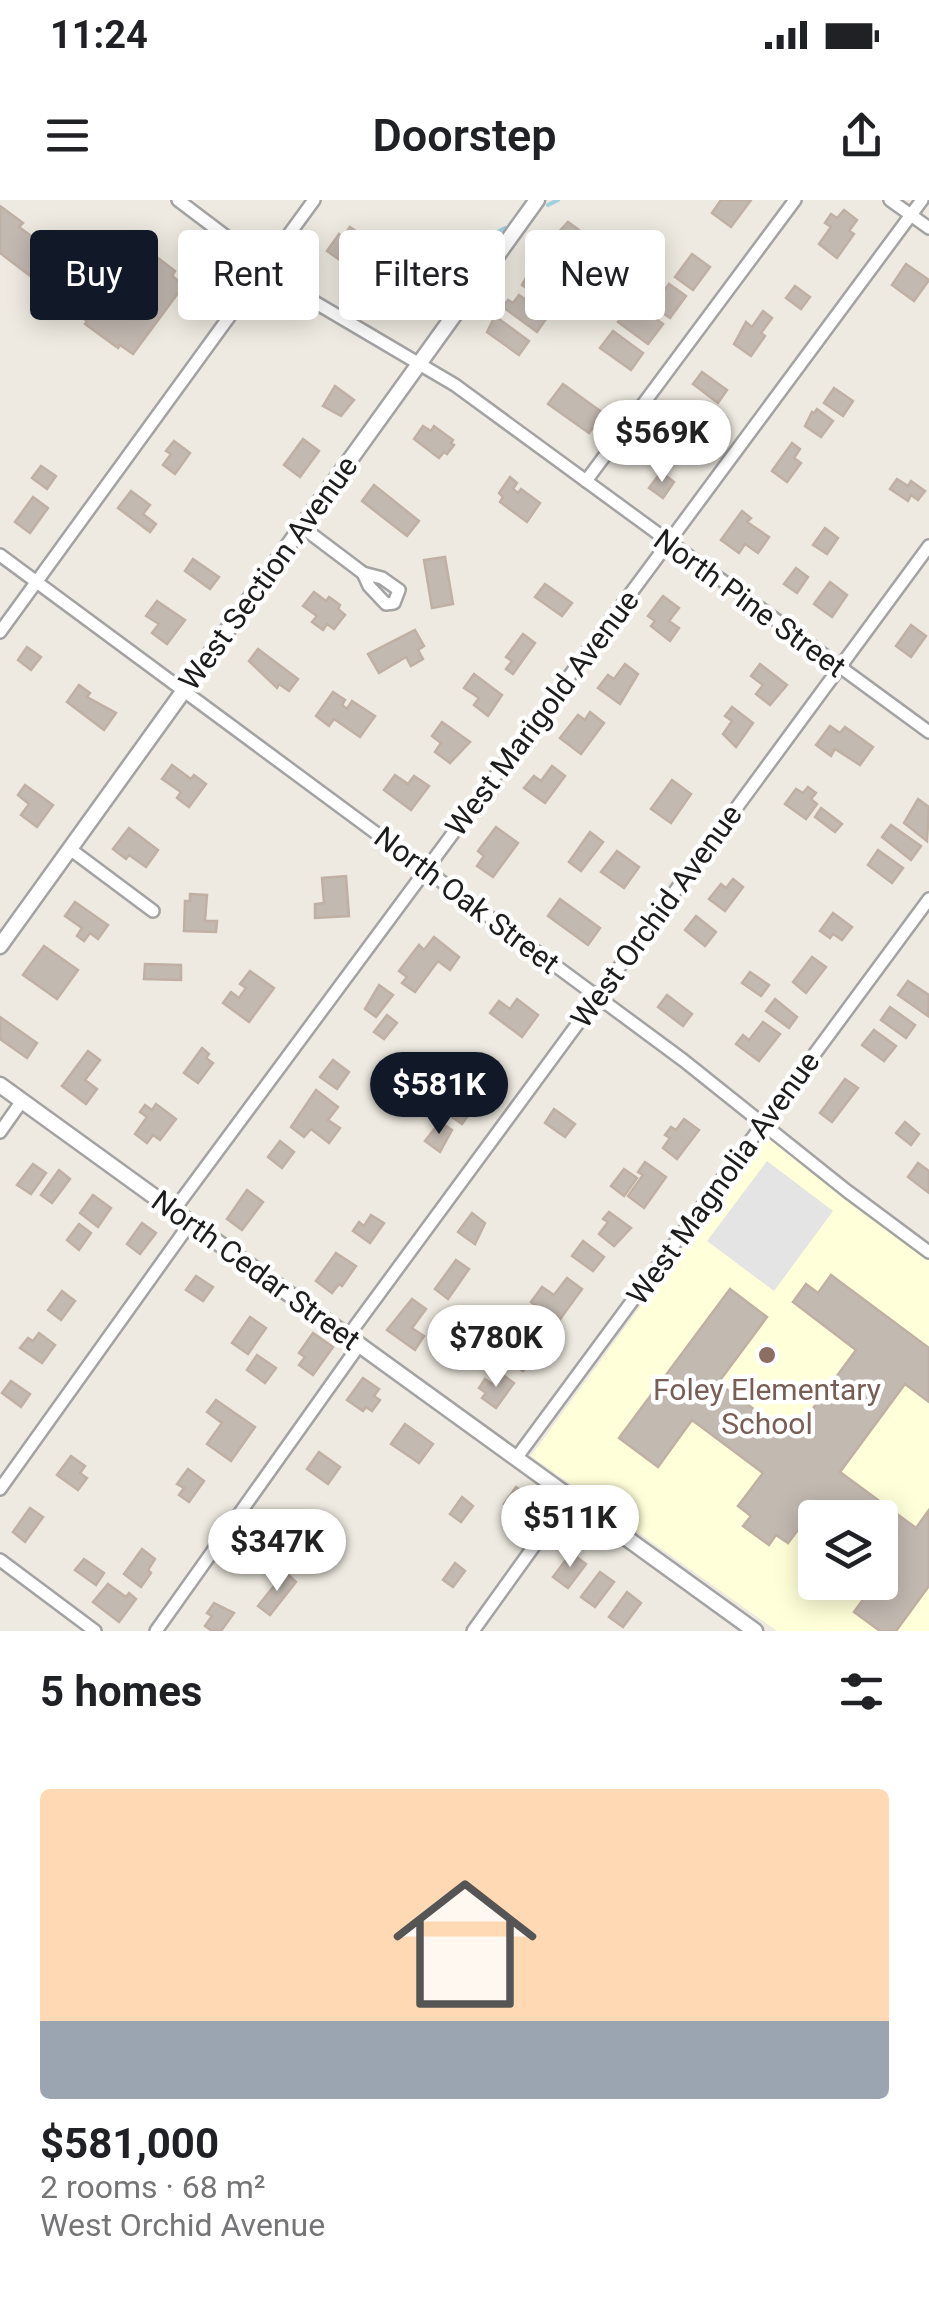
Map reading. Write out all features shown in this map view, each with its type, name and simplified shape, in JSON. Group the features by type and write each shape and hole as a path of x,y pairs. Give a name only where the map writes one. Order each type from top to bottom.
{"street":[{"name":"North Pine Street","path":"178,200 218,230"},
{"path":"292,230 314,200"},
{"name":"West Section Avenue","path":"0,946 537,200"},
{"path":"586,481 795,200"},
{"path":"890,200 929,228"},
{"name":"West Marigold Avenue","path":"174,1210 922,200"},
{"name":"North Pine Street","path":"319,303 352,326 420,362 929,732"},
{"path":"0,632 227,320"},
{"path":"302,526 363,573"},
{"name":"West Orchid Avenue","path":"156,1631 354,1340 597,996 929,546"},
{"name":"North Oak Street","path":"0,555 597,996 929,1252"},
{"path":"70,850 153,911"},
{"name":"West Magnolia Avenue","path":"517,1457 929,899"},
{"name":"North Cedar Street","path":"0,1085 755,1631"},
{"path":"0,1132 22,1101"},
{"path":"0,1488 190,1222"},
{"path":"474,1631 570,1496"},
{"path":"0,1560 95,1631"}],"shaded area":[{"name":"Foley Elementary School","path":"768,1132 929,1255 929,1631 777,1631 531,1456"},
{"path":"767,1161 833,1211 774,1291 707,1241"}],"building":[{"path":"721,200 751,200 731,227 712,213"},
{"path":"0,206 23,223 19,227 30,235 30,276 0,253"},
{"path":"844,210 857,220 849,231 854,234 837,258 819,244 831,227 825,223 831,214 837,218"},
{"path":"568,222 579,230 561,230"},
{"path":"339,234 339,259 327,251"},
{"path":"692,254 710,267 693,290 675,277"},
{"path":"158,258 175,271 172,276 178,280 178,293 133,354 120,345 118,348 85,324 158,320"},
{"path":"906,264 929,280 914,301 892,285"},
{"path":"669,284 686,296 670,318 665,314 665,290"},
{"path":"795,286 810,297 801,309 786,298"},
{"path":"519,295 525,299 525,320 545,320 537,332 505,308 508,300 513,303"},
{"path":"763,311 772,318 751,356 734,344 746,322 752,327"},
{"path":"493,320 500,320 529,341 519,355 487,332"},
{"path":"658,320 663,324 648,344 618,322"},
{"path":"613,331 643,353 631,370 600,348"},
{"path":"702,372 727,390 718,403 693,384"},
{"path":"563,384 603,413 589,433 548,404"},
{"path":"335,386 354,400 341,416 323,406"},
{"path":"834,388 853,401 843,416 824,403"},
{"path":"817,409 833,421 821,437 805,426"},
{"path":"423,426 431,431 434,426 453,440 447,454 444,452 439,458 414,439"},
{"path":"303,439 319,451 300,477 284,465"},
{"path":"174,441 190,453 175,474 163,465 171,454 166,451"},
{"path":"792,443 800,449 794,458 801,463 787,482 772,471"},
{"path":"41,466 56,476 47,489 32,478"},
{"path":"661,472 674,482 663,498 649,488"},
{"path":"510,477 517,483 513,489 518,493 521,489 540,503 527,522 500,502 503,497 499,493"},
{"path":"897,479 908,486 911,481 925,491 918,500 911,495 908,501 890,489"},
{"path":"374,485 419,521 407,536 362,501"},
{"path":"131,491 150,505 143,514 156,524 150,532 118,508"},
{"path":"33,497 48,508 30,533 15,522"},
{"path":"742,511 751,518 747,522 769,537 758,553 745,544 739,553 721,540"},
{"path":"825,528 838,538 827,554 813,545"},
{"path":"445,557 453,604 432,608 424,560"},
{"path":"193,559 219,577 210,589 185,571"},
{"path":"796,568 808,577 797,593 784,584"},
{"path":"830,582 847,595 832,617 814,604"},
{"path":"545,584 572,603 562,616 535,597"},
{"path":"314,592 340,605 338,609 345,615 334,629 327,624 323,630 312,622 317,616 303,606"},
{"path":"663,596 679,608 669,621 679,628 670,641 651,626 655,621 648,616"},
{"path":"157,601 185,620 167,644 152,633 159,624 146,616"},
{"path":"911,625 926,636 911,657 896,646"},
{"path":"415,630 424,646 418,650 423,659 411,666 406,657 379,673 368,654"},
{"path":"523,634 535,643 513,674 506,669 512,661 506,657"},
{"path":"27,647 41,657 31,670 18,660"},
{"path":"258,649 298,679 289,691 279,684 277,688 249,661"},
{"path":"625,664 638,674 620,704 598,688 608,675 614,679"},
{"path":"760,664 787,685 770,705 756,694 763,685 751,676"},
{"path":"474,674 502,695 488,716 474,705 479,698 464,688"},
{"path":"79,685 90,693 87,697 116,713 104,730 67,702"},
{"path":"333,692 345,700 342,705 347,709 352,701 375,716 360,737 334,719 329,726 316,716"},
{"path":"732,707 753,723 736,747 723,734 732,721 725,716"},
{"path":"590,712 604,723 581,754 560,738 578,715 585,720"},
{"path":"442,722 470,742 450,763 435,752 441,743 432,736"},
{"path":"830,726 840,733 845,727 873,747 860,765 835,749 831,756 816,745"},
{"path":"172,765 206,784 189,807 177,798 181,792 162,779"},
{"path":"552,766 565,776 545,803 524,788 534,776 541,781"},
{"path":"395,775 408,784 414,776 429,786 411,810 384,790"},
{"path":"672,780 691,794 671,823 651,809"},
{"path":"25,785 53,805 37,827 21,815 29,804 18,795"},
{"path":"808,787 816,793 811,799 817,804 806,819 785,804 796,789 803,793"},
{"path":"918,799 929,807 927,841 904,823"},
{"path":"821,808 842,824 835,832 815,817"},
{"path":"891,825 921,846 911,860 882,837"},
{"path":"496,827 518,843 493,877 477,866 484,856 478,851"},
{"path":"129,828 158,850 146,867 113,849"},
{"path":"590,832 603,842 581,871 569,862"},
{"path":"878,850 903,868 892,883 868,865"},
{"path":"617,851 639,867 624,888 601,872"},
{"path":"346,876 349,916 315,918 315,904 324,903 322,878"},
{"path":"733,879 743,887 725,911 709,899 721,884 726,888"},
{"path":"190,894 207,895 205,921 217,921 216,932 184,931 185,901 190,901"},
{"path":"560,899 600,928 588,945 548,916"},
{"path":"75,902 108,925 98,939 90,933 84,941 77,936 82,928 65,916"},
{"path":"833,913 852,927 842,940 820,931"},
{"path":"696,916 716,932 705,946 685,930"},
{"path":"434,937 459,957 450,970 438,961 415,992 402,983 407,977 399,971 419,945 424,950"},
{"path":"44,946 78,970 57,999 23,975"},
{"path":"812,957 826,967 806,993 793,982"},
{"path":"145,964 181,965 181,980 144,979"},
{"path":"250,971 274,988 249,1022 223,1003 231,992 239,998 246,988 240,984"},
{"path":"750,972 769,985 761,996 742,983"},
{"path":"908,981 929,995 928,1016 898,995"},
{"path":"379,985 393,995 376,1017 365,1009"},
{"path":"667,995 692,1014 683,1026 658,1007"},
{"path":"517,999 538,1015 522,1037 490,1013 499,1001 510,1009"},
{"path":"775,999 797,1017 789,1028 766,1011"},
{"path":"890,1007 915,1025 906,1038 881,1020"},
{"path":"387,1015 397,1023 384,1039 374,1032"},
{"path":"0,1017 37,1043 27,1058 0,1039"},
{"path":"763,1022 780,1034 759,1061 736,1044 743,1035 749,1040"},
{"path":"874,1030 896,1046 884,1061 862,1045"},
{"path":"202,1048 213,1063 198,1083 184,1073"},
{"path":"88,1051 100,1060 85,1080 97,1089 86,1104 62,1086"},
{"path":"333,1060 349,1072 337,1089 320,1077"},
{"path":"845,1079 858,1088 832,1122 820,1113"},
{"path":"316,1090 338,1107 328,1120 340,1128 329,1143 311,1129 304,1137 291,1127"},
{"path":"460,1094 475,1106 462,1124 446,1113"},
{"path":"156,1104 176,1119 160,1140 153,1135 147,1143 135,1134 147,1117 140,1112 145,1105 152,1110"},
{"path":"554,1109 575,1124 565,1137 545,1123"},
{"path":"684,1119 699,1130 677,1159 663,1148 670,1138 665,1135 671,1127 676,1130"},
{"path":"440,1122 452,1130 440,1152 425,1141"},
{"path":"905,1122 919,1134 911,1145 896,1133"},
{"path":"280,1141 294,1152 282,1168 268,1157"},
{"path":"645,1162 666,1177 644,1208 628,1196 643,1175 638,1172"},
{"path":"918,1163 929,1171 929,1193 908,1177"},
{"path":"33,1164 46,1173 31,1194 17,1185"},
{"path":"624,1169 637,1178 624,1196 611,1186"},
{"path":"59,1170 70,1179 52,1203 41,1195"},
{"path":"247,1190 263,1202 242,1230 227,1219"},
{"path":"93,1195 111,1208 98,1227 80,1213"},
{"path":"609,1212 631,1228 614,1246 599,1234 608,1222 603,1219"},
{"path":"472,1213 485,1223 475,1244 458,1232"},
{"path":"371,1215 384,1223 370,1243 353,1231 359,1222 364,1226"},
{"path":"142,1223 156,1233 140,1254 127,1244"},
{"path":"79,1224 91,1233 79,1250 67,1240"},
{"path":"583,1241 604,1257 593,1271 572,1256"},
{"path":"336,1253 356,1266 332,1293 316,1281"},
{"path":"456,1260 469,1269 448,1299 435,1289"},
{"path":"831,1275 929,1348 929,1402 905,1384 840,1472 878,1500 798,1500 798,1530 788,1543 776,1535 769,1545 743,1526 751,1516 738,1506 763,1473 692,1420 658,1467 619,1438 730,1289 767,1317 718,1383 792,1437 856,1350 793,1302 806,1284 818,1293"},
{"path":"196,1276 213,1287 203,1301 186,1290"},
{"path":"567,1278 582,1289 558,1322 531,1302 542,1287 554,1295"},
{"path":"62,1291 75,1301 61,1320 48,1310"},
{"path":"412,1299 426,1309 412,1328 424,1336 415,1350 387,1330"},
{"path":"250,1317 266,1328 248,1354 232,1343"},
{"path":"525,1330 543,1343 523,1371 493,1350 505,1333 517,1341"},
{"path":"39,1333 55,1345 42,1363 20,1348"},
{"path":"313,1333 333,1347 313,1375 299,1365 305,1357 299,1353"},
{"path":"257,1355 276,1368 265,1383 247,1370"},
{"path":"500,1373 514,1383 496,1408 482,1398 486,1393 479,1388 485,1379 492,1384"},
{"path":"363,1378 379,1389 374,1396 380,1400 372,1411 366,1407 363,1411 347,1400"},
{"path":"11,1381 30,1394 21,1407 2,1393"},
{"path":"216,1400 255,1427 231,1461 207,1444 222,1423 207,1412"},
{"path":"405,1424 433,1444 419,1463 391,1444"},
{"path":"319,1452 340,1467 328,1484 307,1469"},
{"path":"71,1456 85,1466 80,1473 87,1478 78,1490 57,1475"},
{"path":"188,1469 204,1481 189,1502 179,1495 184,1488 177,1484"},
{"path":"516,1487 533,1499 521,1516 504,1504"},
{"path":"462,1497 473,1506 461,1522 450,1514"},
{"path":"30,1508 43,1517 25,1542 13,1532"},
{"path":"929,1510 929,1586 896,1631 880,1631 854,1612 863,1600 898,1600 898,1515 916,1528"},
{"path":"142,1549 155,1559 141,1587 124,1574"},
{"path":"571,1553 586,1564 568,1588 553,1577"},
{"path":"84,1559 104,1573 96,1585 75,1570"},
{"path":"455,1563 465,1571 453,1587 443,1580"},
{"path":"285,1572 296,1582 270,1615 258,1606"},
{"path":"600,1572 614,1582 595,1607 581,1597"},
{"path":"108,1584 136,1599 119,1622 93,1602"},
{"path":"627,1592 641,1603 623,1627 609,1617"},
{"path":"214,1603 234,1613 221,1631 205,1626"}],"waterway":[{"path":"548,205 558,200"},
{"path":"501,230 505,228"}],"place":[{"name":"Foley Elementary School","path":"767,1355"}]}
